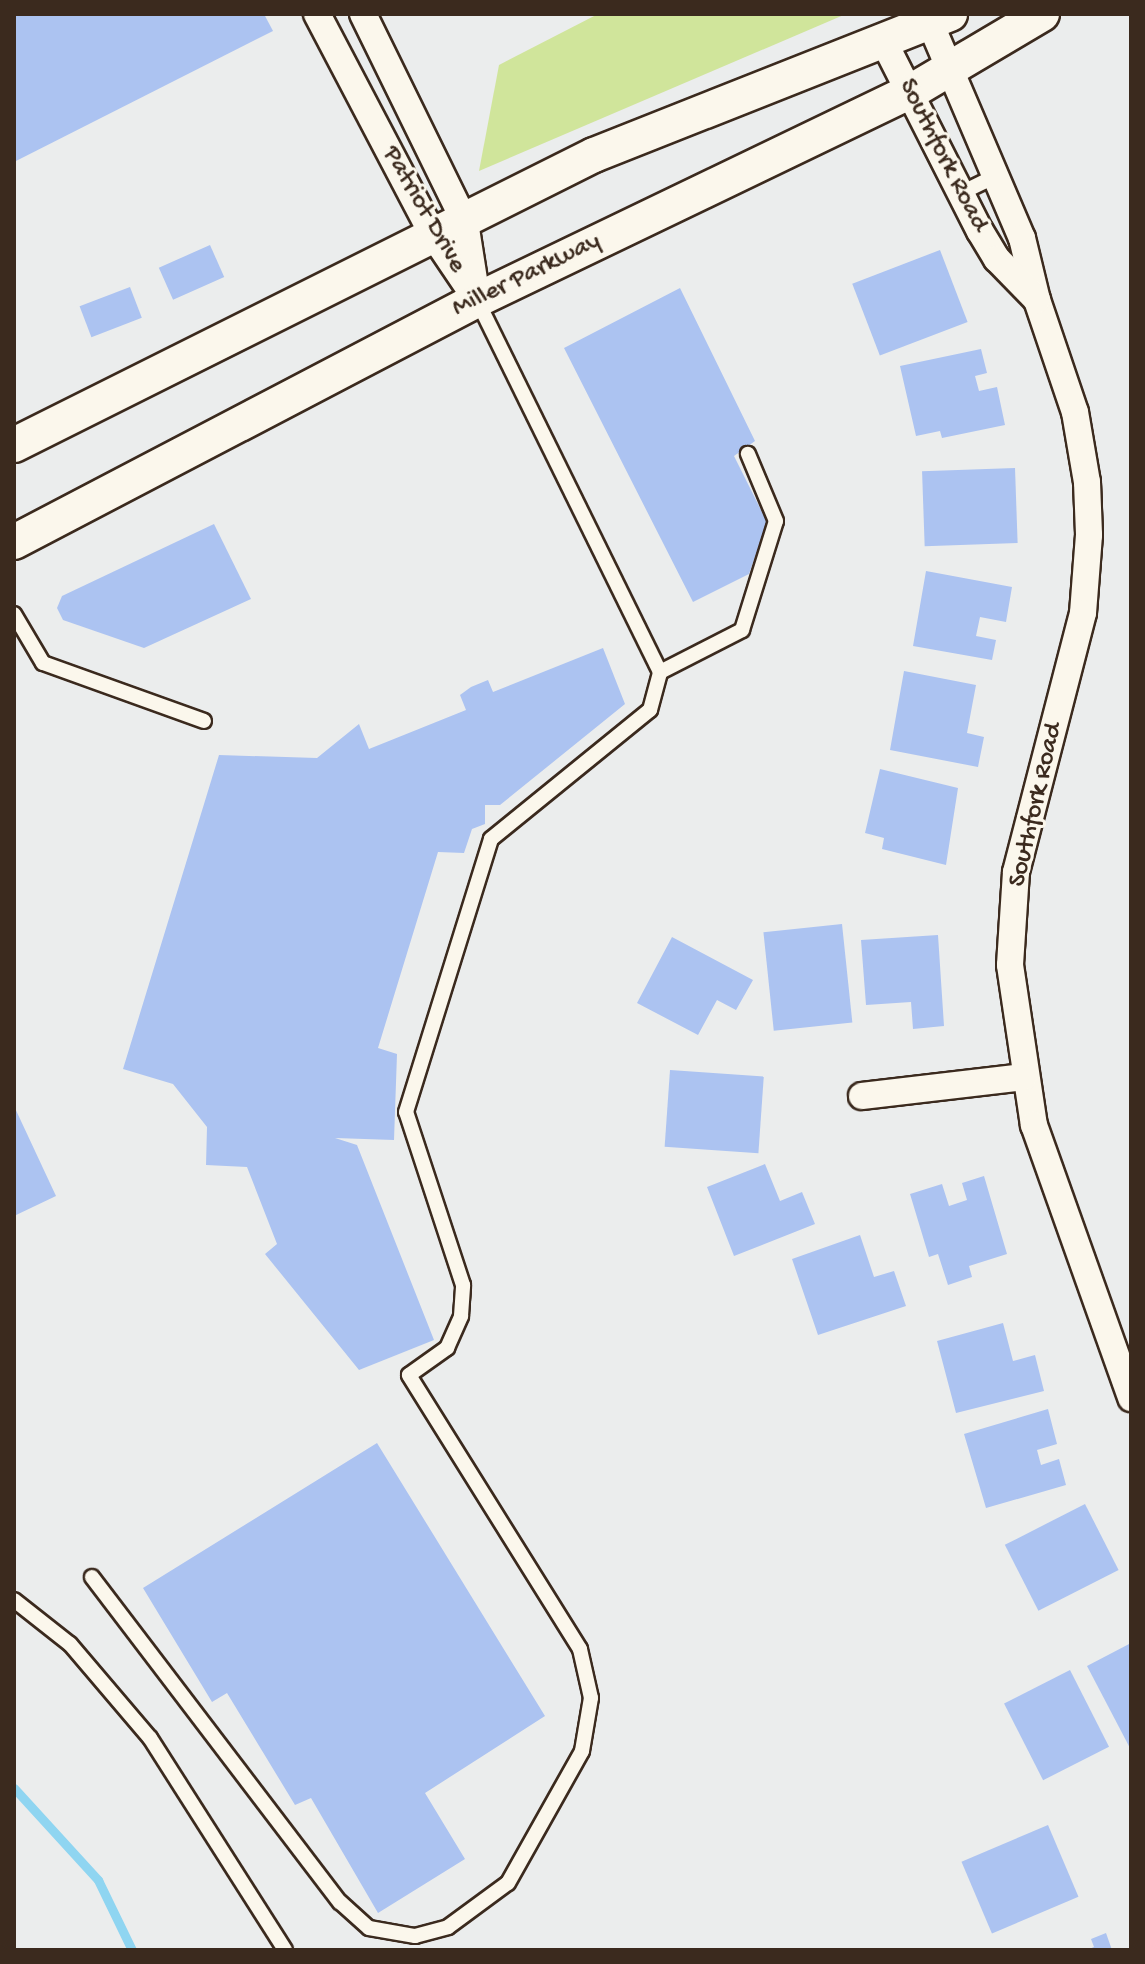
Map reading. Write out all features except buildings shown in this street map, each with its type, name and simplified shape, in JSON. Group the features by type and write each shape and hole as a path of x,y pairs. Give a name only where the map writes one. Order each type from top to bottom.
{"street":[{"name":"Patriot Drive","path":"317,14 433,235 477,300"},
{"name":"Patriot Drive","path":"363,14 465,222 477,300"},
{"name":"Miller Parkway","path":"14,542 477,300 909,92 1042,14"},
{"path":"16,438 465,222 594,155 941,20"},
{"name":"Southfork Road","path":"941,20 951,68 1022,238 1037,300 1075,412 1089,535 1076,650 1016,872 1010,965 1024,1077 1034,1125 1131,1398"},
{"name":"Southfork Road","path":"885,44 997,259 1037,300"},
{"path":"862,1096 1024,1077"}],"lane":[{"path":"961,193 996,176"},
{"path":"92,1577 340,1902 369,1928 415,1936 448,1927 508,1883 582,1751 591,1698 580,1649 409,1375 447,1348 461,1316 463,1285 406,1112 491,839 650,710 660,672 477,300"},
{"path":"660,672 742,630 776,521 748,454"},
{"path":"14,614 43,663 204,721"},
{"path":"14,1600 70,1644 150,1738 285,1950"}],"green space":[{"path":"598,14 846,14 479,171 499,65"}],"waterway":[{"path":"14,1788 98,1880 132,1950"}]}
